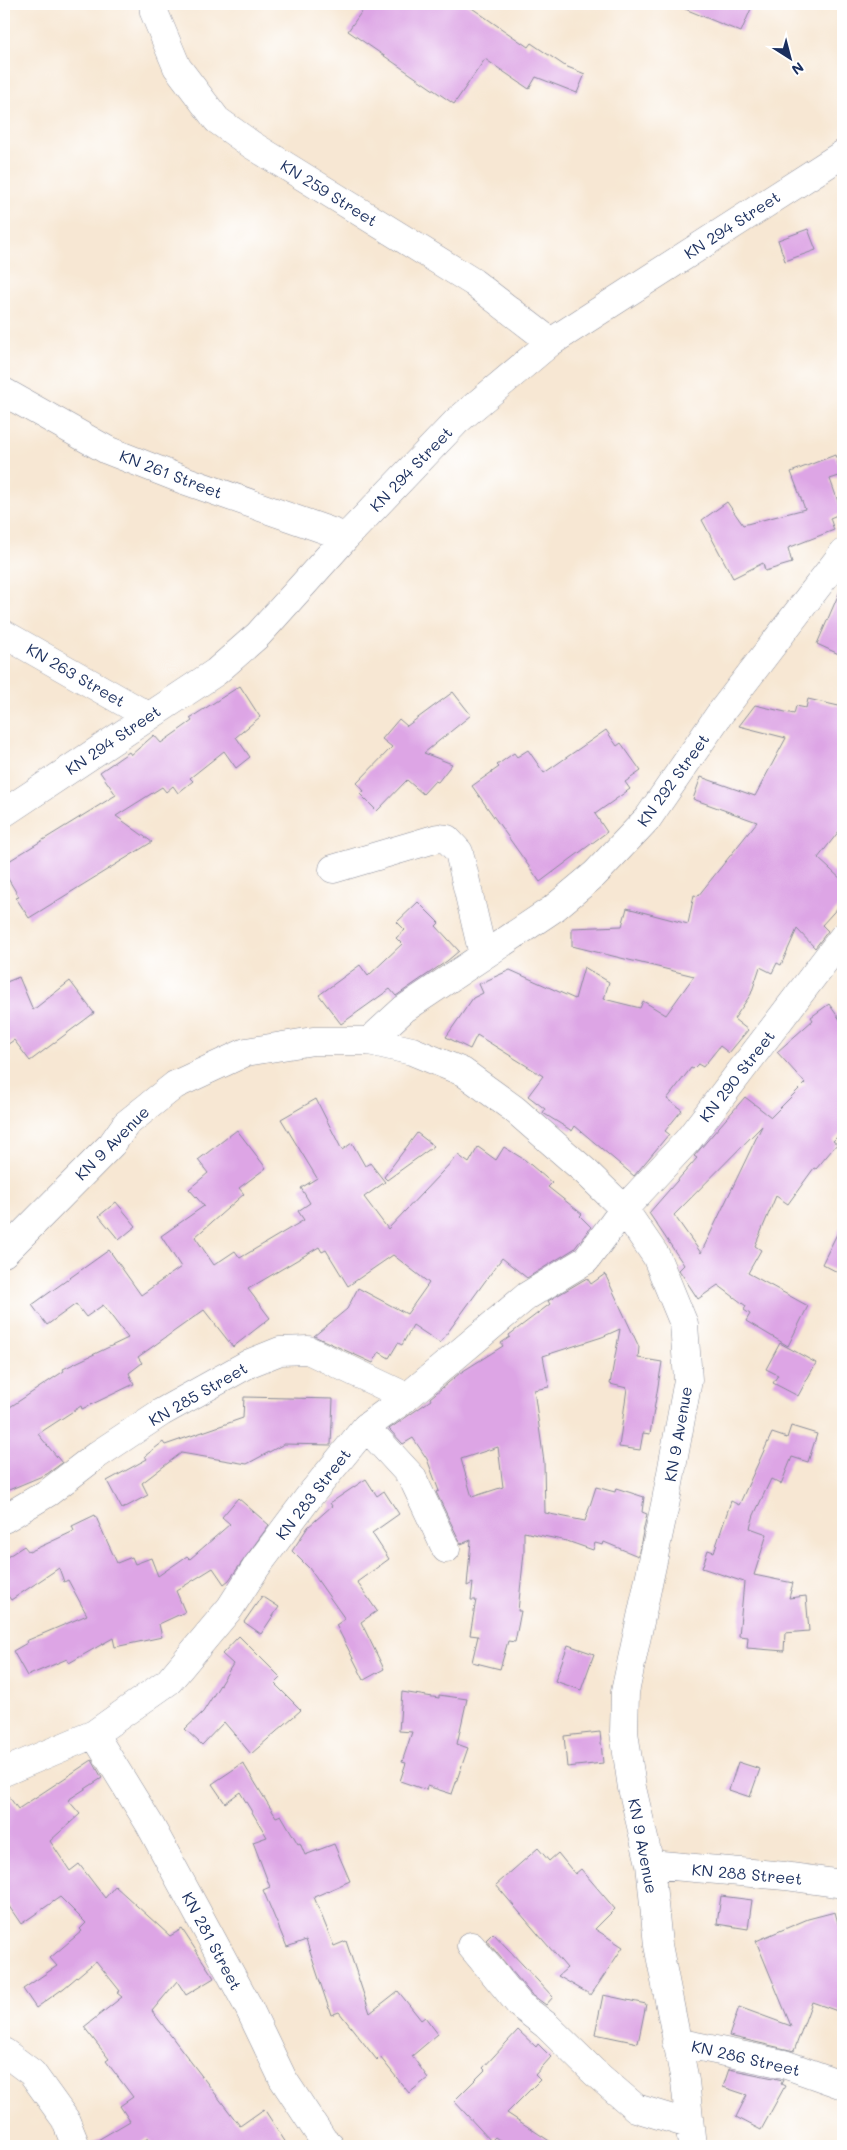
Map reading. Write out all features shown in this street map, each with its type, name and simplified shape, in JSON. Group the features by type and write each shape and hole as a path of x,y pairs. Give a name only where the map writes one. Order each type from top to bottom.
{"street":[{"name":"KN 259 Street","path":"153,4 154,12 177,67 217,120 252,145 473,282 551,342"},
{"name":"KN 294 Street","path":"4,813 216,672 258,634 346,537 457,422 551,342 843,154"},
{"name":"KN 261 Street","path":"4,392 107,450 181,479 346,537"},
{"name":"KN 292 Street","path":"369,1041 404,1009 553,909 595,874 648,818 719,715 843,553"},
{"name":"KN 263 Street","path":"4,634 148,716"},
{"path":"332,869 438,838 447,839 459,852 483,955"},
{"name":"KN 290 Street","path":"624,1209 688,1140 843,937"},
{"name":"KN 9 Avenue","path":"4,1252 112,1144 126,1124 175,1085 246,1052 313,1041 369,1041 412,1051 463,1072 514,1109 586,1172 624,1209 656,1256 684,1324 688,1380 666,1500 625,1692 624,1732 632,1788 650,1864 658,1945 685,2081 691,2135"},
{"name":"KN 283 Street","path":"4,1772 94,1734 169,1681 230,1608 257,1566 300,1508 366,1428 407,1398 527,1296 586,1260 624,1209"},
{"name":"KN 285 Street","path":"4,1519 49,1492 97,1455 162,1412 250,1363 280,1351 308,1350 407,1398"},
{"path":"366,1428 412,1477 446,1549"},
{"name":"KN 281 Street","path":"94,1734 150,1825 248,2006 283,2078 324,2141 330,2146"},
{"name":"KN 288 Street","path":"650,1864 785,1876 843,1884"},
{"path":"471,1946 520,2005 546,2024 594,2072 636,2108 691,2135"},
{"name":"KN 286 Street","path":"676,2042 784,2064 843,2085"},
{"path":"4,2052 32,2073 65,2120 70,2143"}],"building":[{"path":"367,4 466,4 528,47 531,43 565,66 585,74 577,93 536,77 529,89 485,59 454,104 348,31"},
{"path":"673,4 753,4 741,32"},
{"path":"808,229 816,250 785,261 778,240"},
{"path":"835,455 842,475 830,479 842,513 830,518 834,530 788,548 792,563 765,571 763,563 733,578 702,520 727,502 743,525 805,509 791,472"},
{"path":"843,584 843,656 817,644"},
{"path":"240,686 260,717 236,737 250,757 236,768 224,751 190,778 193,781 178,793 173,786 166,792 162,787 116,816 152,842 29,918 16,898 19,897 4,872 4,864 116,795 100,772 129,752 131,755 154,735 161,743 192,721 190,718"},
{"path":"453,692 471,715 424,753 452,764 438,782 435,781 423,794 407,780 377,811 360,794 364,791 357,783 392,747 382,739 399,719 407,726"},
{"path":"808,699 843,707 843,826 818,858 843,881 843,902 822,925 828,931 815,948 797,929 781,965 777,963 772,973 760,967 751,994 734,1019 748,1030 729,1053 720,1046 703,1067 698,1064 693,1069 691,1068 667,1099 682,1110 665,1131 669,1134 634,1176 575,1126 572,1131 543,1113 545,1109 528,1096 543,1076 477,1035 470,1049 446,1037 473,998 483,993 479,984 510,970 575,999 584,967 609,982 604,999 640,1008 643,1001 666,1015 694,976 572,946 572,928 622,926 627,908 688,924 694,895 698,896 757,822 693,799 701,777 755,796 786,738 739,726 755,705 794,714 796,706 806,708"},
{"path":"606,730 617,746 621,743 641,771 625,782 630,789 595,814 607,832 540,882 472,786 499,767 497,765 514,753 517,757 528,750 544,773"},
{"path":"418,902 439,923 436,926 459,951 396,996 390,989 341,1024 319,995 360,965 368,976 402,944 396,938 405,930 397,922"},
{"path":"19,977 33,1010 70,981 94,1013 30,1061 14,1040 4,1047 4,983"},
{"path":"829,1004 843,1024 843,1131 833,1141 837,1144 816,1169 814,1168 788,1204 776,1196 755,1246 761,1250 748,1273 808,1306 788,1346 746,1321 750,1314 744,1310 746,1306 718,1285 698,1299 679,1270 684,1265 649,1213 697,1158 694,1156 745,1097 771,1117 805,1083 777,1052 813,1020 811,1017","holes":["762,1126 701,1253 674,1215"]},
{"path":"316,1099 342,1150 352,1143 365,1166 370,1163 385,1182 364,1197 388,1229 458,1155 469,1163 478,1147 496,1160 504,1147 525,1160 552,1183 548,1187 582,1214 580,1216 591,1227 574,1249 527,1278 502,1258 440,1343 413,1325 402,1345 398,1343 389,1358 379,1352 373,1363 314,1336 347,1309 358,1288 407,1314 429,1283 393,1255 348,1286 326,1250 322,1252 319,1247 248,1289 270,1318 233,1347 204,1310 138,1357 142,1363 129,1373 134,1384 82,1409 81,1406 38,1434 62,1463 47,1474 4,1492 4,1411 64,1371 63,1369 128,1338 103,1305 86,1317 76,1304 47,1325 32,1305 109,1250 141,1295 181,1267 161,1236 204,1206 189,1189 208,1173 198,1160 237,1130 266,1168 239,1188 244,1194 195,1237 214,1265 235,1251 240,1258 304,1220 298,1211 310,1203 301,1188 317,1178 281,1119"},
{"path":"417,1133 434,1146 387,1180 384,1177"},
{"path":"116,1202 136,1226 119,1240 99,1216"},
{"path":"843,1222 843,1275 822,1264"},
{"path":"605,1274 639,1347 638,1358 662,1362 650,1434 643,1433 640,1450 619,1447 627,1388 610,1384 620,1329 602,1337 543,1356 549,1387 534,1390 544,1462 545,1513 585,1521 596,1487 615,1492 616,1488 644,1497 642,1512 647,1514 638,1556 604,1542 603,1545 595,1543 593,1550 567,1541 524,1532 524,1553 518,1611 521,1611 515,1642 508,1641 500,1669 472,1662 478,1636 470,1635 476,1600 471,1600 473,1583 467,1586 471,1540 461,1544 436,1492 439,1491 427,1459 413,1438 403,1444 389,1429 431,1400 430,1398 460,1373 503,1346 501,1343 510,1337 509,1335 550,1304 548,1301 587,1278 591,1284","holes":["498,1447 503,1487 472,1497 461,1459"]},
{"path":"780,1343 816,1363 798,1396 773,1383 778,1375 766,1369"},
{"path":"244,1397 333,1399 331,1445 284,1444 247,1464 181,1453 142,1483 148,1495 122,1509 107,1481 147,1459 145,1456 163,1442 165,1445 243,1418"},
{"path":"791,1426 817,1434 808,1462 792,1457 781,1484 771,1479 754,1515 750,1528 767,1534 754,1575 793,1583 789,1598 806,1596 809,1631 785,1633 784,1651 747,1648 748,1637 739,1636 744,1582 702,1568 708,1550 714,1552 731,1501 739,1505 772,1433 787,1438"},
{"path":"366,1479 377,1496 384,1491 399,1514 372,1533 389,1559 357,1582 377,1611 361,1622 384,1669 364,1680 336,1625 345,1619 309,1568 292,1551 308,1527 332,1506 330,1503"},
{"path":"238,1498 269,1525 229,1580 224,1584 213,1568 176,1591 185,1612 159,1624 162,1637 115,1647 113,1638 69,1663 67,1659 27,1676 13,1651 27,1643 26,1641 87,1615 68,1580 64,1582 59,1568 11,1600 4,1590 4,1559 24,1546 29,1552 74,1531 72,1526 95,1515 117,1563 132,1557 135,1564 151,1558 158,1576 187,1556 190,1559 230,1524 222,1517"},
{"path":"262,1596 279,1607 261,1634 244,1622"},
{"path":"239,1636 281,1678 275,1684 301,1710 251,1754 224,1722 202,1745 185,1729 203,1712 233,1664 222,1654"},
{"path":"568,1645 594,1654 581,1690 555,1681"},
{"path":"402,1692 439,1698 439,1695 467,1699 457,1744 468,1748 452,1794 427,1786 426,1790 400,1781 406,1763 402,1762 412,1732 399,1731"},
{"path":"600,1732 603,1763 567,1767 564,1736"},
{"path":"92,1760 102,1778 68,1800 80,1814 50,1841 70,1871 79,1864 105,1898 115,1886 170,1936 182,1929 214,1978 186,1995 177,1981 152,2011 240,2126 264,2109 288,2146 154,2146 148,2138 135,2146 91,2146 91,2144 130,2121 120,2106 133,2097 106,2061 109,2059 84,2027 122,1997 117,1993 120,1991 96,1961 64,1988 36,2008 23,1989 57,1966 50,1958 82,1931 80,1929 86,1923 60,1897 21,1924 4,1899 4,1790 18,1809"},
{"path":"738,1762 760,1769 750,1797 729,1790"},
{"path":"243,1763 276,1817 281,1815 298,1844 300,1843 305,1855 334,1844 350,1881 314,1897 334,1946 346,1941 370,2013 398,1991 421,2020 425,2017 438,2034 412,2056 428,2078 409,2093 380,2057 377,2060 339,2012 331,2015 306,1940 287,1947 263,1890 270,1887 253,1842 267,1837 240,1792 225,1803 212,1784"},
{"path":"538,1848 549,1861 558,1853 575,1874 581,1869 615,1909 595,1929 623,1947 591,1995 558,1976 567,1968 496,1885"},
{"path":"721,1896 752,1900 748,1929 717,1924"},
{"path":"835,1912 843,1942 843,2013 812,2002 794,2051 729,2036 739,2007 791,2026 756,1941 808,1919"},
{"path":"493,1933 553,1997 546,2005 531,1994 486,1940"},
{"path":"603,1995 646,2004 638,2043 595,2034"},
{"path":"518,2030 536,2047 538,2044 551,2057 535,2075 540,2080 507,2113 557,2146 508,2146 495,2137 491,2141 454,2101 485,2070 483,2068"},
{"path":"729,2069 783,2080 781,2084 785,2086 761,2130 736,2117 747,2095 723,2087"}]}
